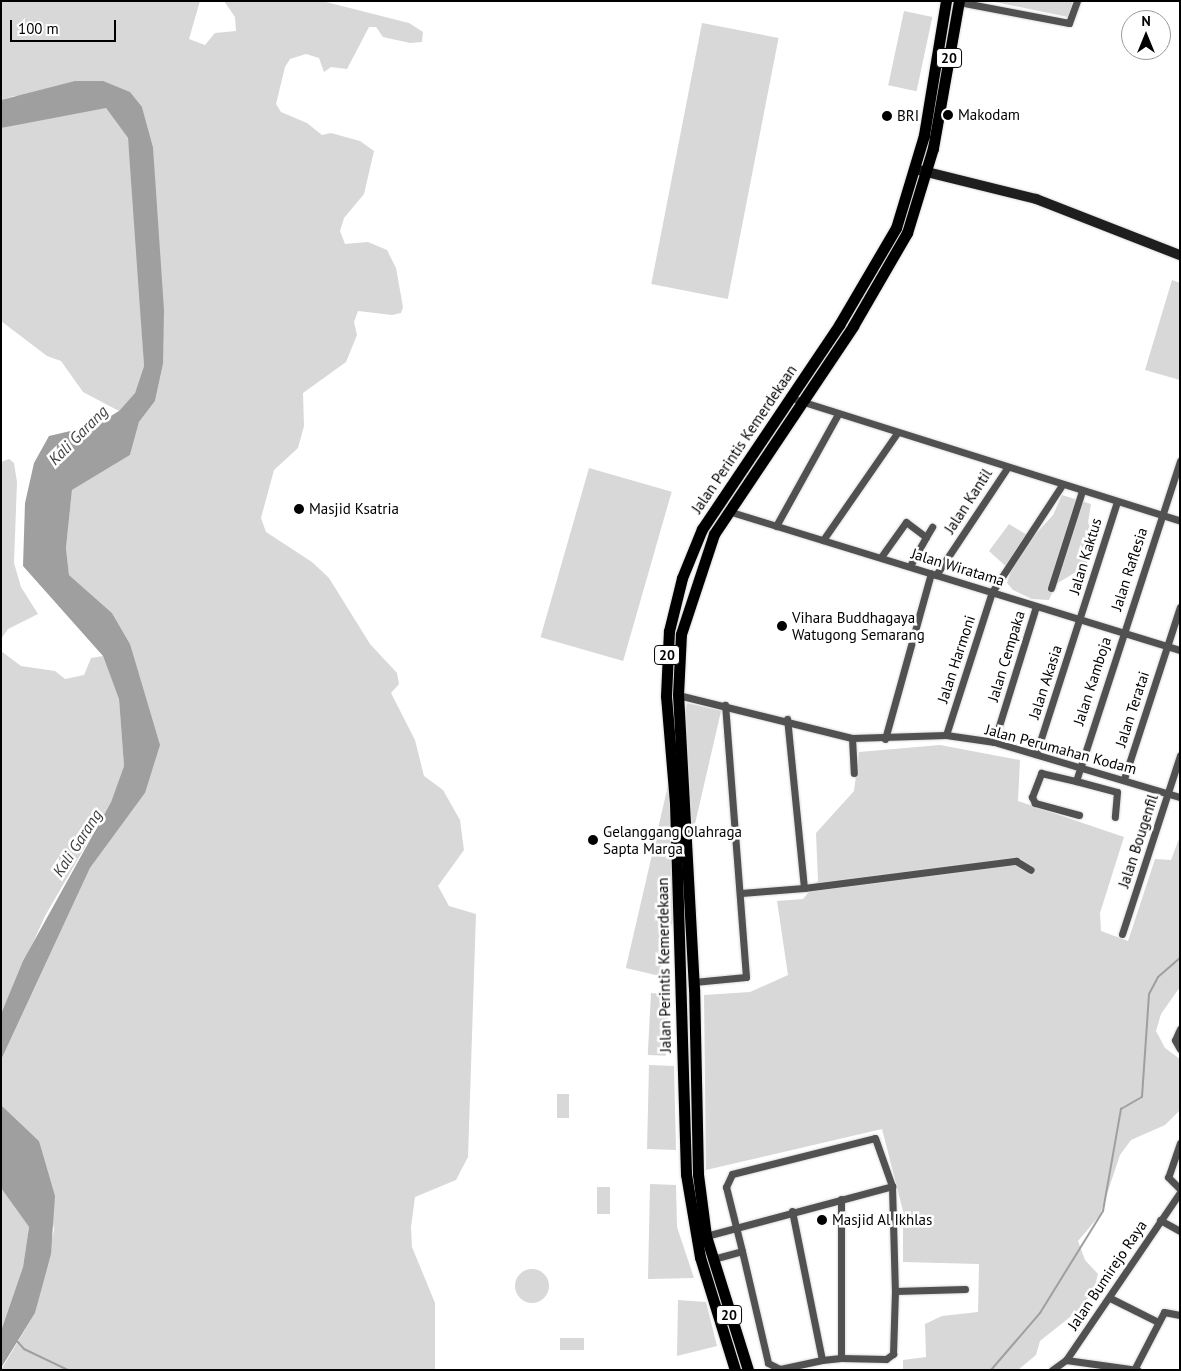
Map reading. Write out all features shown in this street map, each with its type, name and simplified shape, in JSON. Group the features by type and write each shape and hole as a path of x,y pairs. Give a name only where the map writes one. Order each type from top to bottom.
{"highway":[{"name":"Jalan Perintis Kemerdekaan","path":"735,1370 686,1174 678,695 685,614 703,556 896,228 915,169 946,1"},
{"name":"Jalan Perintis Kemerdekaan","path":"748,1370 707,1261 706,1236 696,1152 694,982 666,677 673,611 702,529 795,401 896,253 927,173 959,2"}],"main road":[{"path":"915,169 1044,202 1180,255"}],"street":[{"path":"959,2 1069,23 1076,1"},
{"path":"795,401 1180,521"},
{"path":"776,526 838,414"},
{"path":"823,540 897,433"},
{"path":"1161,515 1180,460"},
{"name":"Jalan Kantil","path":"885,739 934,574 1006,468"},
{"name":"Jalan Harmoni","path":"946,735 992,592 1062,485"},
{"path":"1051,588 1082,491"},
{"name":"Jalan Kaktus","path":"1080,619 1117,502"},
{"name":"Jalan Wiratama","path":"728,511 1180,650"},
{"name":"Jalan Raflesia","path":"1122,632 1161,515"},
{"path":"881,557 904,521 926,537"},
{"path":"910,566 932,527"},
{"name":"Jalan Cempaka","path":"994,742 1036,606"},
{"name":"Jalan Teratai","path":"1124,779 1180,607"},
{"name":"Jalan Akasia","path":"1036,754 1080,619"},
{"name":"Jalan Kamboja","path":"1076,781 1079,766 1122,632"},
{"name":"Jalan Perumahan Kodam","path":"678,695 787,719 852,738 885,739 946,735 994,742 1180,797"},
{"path":"694,982 742,981 746,977 725,705"},
{"path":"787,719 804,888"},
{"path":"852,738 854,773"},
{"name":"Jalan Bougenfil","path":"1122,934 1180,755"},
{"path":"1079,815 1035,803 1032,797 1041,773 1117,792 1115,817"},
{"path":"741,893 804,888 1016,861 1031,870"},
{"path":"1180,1030 1175,1040 1180,1049"},
{"path":"875,1138 892,1186 895,1291 893,1354 880,1359 841,1358 822,1360 780,1369 768,1363 736,1226 726,1187 732,1174 828,1148 875,1138"},
{"path":"1180,1143 1168,1177 1180,1190"},
{"path":"706,1236 736,1226 892,1186"},
{"name":"Jalan Bumirejo Raya","path":"1052,1370 1065,1360 1110,1298 1180,1190"},
{"path":"841,1199 841,1358"},
{"path":"792,1212 822,1360"},
{"path":"1160,1220 1180,1231"},
{"path":"707,1261 742,1251"},
{"path":"895,1291 965,1289"},
{"path":"1110,1298 1158,1322"},
{"path":"1059,1370 1065,1360 1133,1369 1165,1310 1180,1315"}],"shaded area":[{"path":"1,1 200,1 189,39 205,45 215,33 236,31 235,17 224,1 322,1 409,23 423,32 422,42 410,43 383,37 376,27 369,27 347,69 331,67 324,72 319,58 306,54 290,59 285,67 276,104 281,112 307,123 322,135 331,133 360,141 374,151 364,194 344,218 340,231 345,244 368,242 387,250 396,268 403,307 401,313 392,315 358,311 354,322 357,335 346,362 303,393 304,426 298,448 274,470 261,518 266,532 312,562 329,578 370,644 397,673 399,684 391,693 415,740 424,776 443,790 460,820 464,850 438,886 449,906 476,914 468,1157 456,1180 415,1197 411,1227 412,1247 435,1303 435,1370 1,1370 35,1313 54,1230 39,1141 1,1105 1,1060 90,868 145,793 141,691 130,644 112,613 69,575 66,548 72,490 130,455 139,422 155,401 163,364 153,147 142,107 14,96 1,100"},
{"path":"990,1 1073,1 1068,17"},
{"path":"904,11 932,17 917,91 888,85"},
{"path":"702,23 779,38 728,299 651,284"},
{"path":"87,108 106,108 128,138 133,186 144,366 135,393 119,411 83,392 61,361 47,356 1,321 1,128"},
{"path":"1172,280 1180,283 1180,380 1145,370"},
{"path":"9,459 14,463 17,482 14,563 21,587 38,614 8,629 1,639 1,462"},
{"path":"589,468 672,492 623,661 540,637"},
{"path":"1062,495 1091,504 1088,523 1095,534 1090,553 1086,566 1056,584 1049,600 1032,599 1013,590 1007,583 1011,571 989,551 1009,524 1032,538 1053,515"},
{"path":"1,651 21,666 55,671 65,679 84,675 91,658 103,656 119,698 124,766 111,802 45,916 1,1014"},
{"path":"687,703 721,711 660,976 626,968"},
{"path":"940,745 1020,760 1018,801 1124,837 1100,913 1101,931 1128,941 1155,859 1171,860 1180,836 1180,987 1161,1014 1156,1031 1165,1048 1180,1059 1180,1110 1165,1125 1131,1140 1120,1155 1100,1215 1078,1241 1085,1260 1098,1274 1094,1290 1080,1309 1040,1341 1036,1355 1018,1370 903,1370 903,1360 926,1357 925,1324 942,1316 978,1312 979,1264 903,1262 903,1211 882,1129 706,1170 704,995 750,992 788,975 777,901 803,899 818,881 816,833 854,791 859,752"},
{"path":"651,993 669,994 666,1056 648,1055"},
{"path":"649,1065 674,1066 676,1150 647,1149"},
{"path":"557,1094 569,1094 569,1118 557,1118"},
{"path":"650,1184 676,1185 677,1227 694,1278 648,1279"},
{"path":"597,1187 610,1187 610,1214 597,1214"},
{"path":"1,1188 29,1227 23,1267 1,1331"},
{"path":"532,1269 539,1270 544,1274 548,1279 548,1293 544,1298 539,1302 532,1303 525,1302 520,1298 516,1293 515,1286 516,1279 520,1274 525,1270"},
{"path":"678,1300 706,1302 717,1346 677,1356"},
{"path":"560,1338 584,1338 584,1350 560,1350"}],"water":[{"name":"Kali Garang","path":"75,81 103,81 130,92 142,107 153,147 164,310 163,364 155,401 139,422 130,455 72,490 66,548 69,575 112,613 130,644 160,745 145,793 90,868 1,1060 1,1014 23,961 111,802 124,766 119,699 103,656 23,566 25,503 34,463 49,436 96,425 119,411 135,393 144,366 128,138 106,108 1,128 1,100"},
{"path":"1,1105 39,1141 55,1196 51,1254 35,1313 1,1368 1,1331 23,1267 29,1227 1,1188"}],"waterway":[{"path":"991,1370 1040,1313 1103,1211 1121,1109 1142,1097 1149,994 1158,977 1180,958"},
{"path":"16,1340 24,1349 68,1370"}],"place":[{"name":"Makodam","path":"948,115"},
{"name":"BRI","path":"887,116"},
{"name":"Masjid Ksatria","path":"299,509"},
{"name":"Vihara Buddhagaya Watugong Semarang","path":"782,626"},
{"name":"Gelanggang Olahraga Sapta Marga","path":"593,840"},
{"name":"Masjid Al Ikhlas","path":"822,1220"}]}
